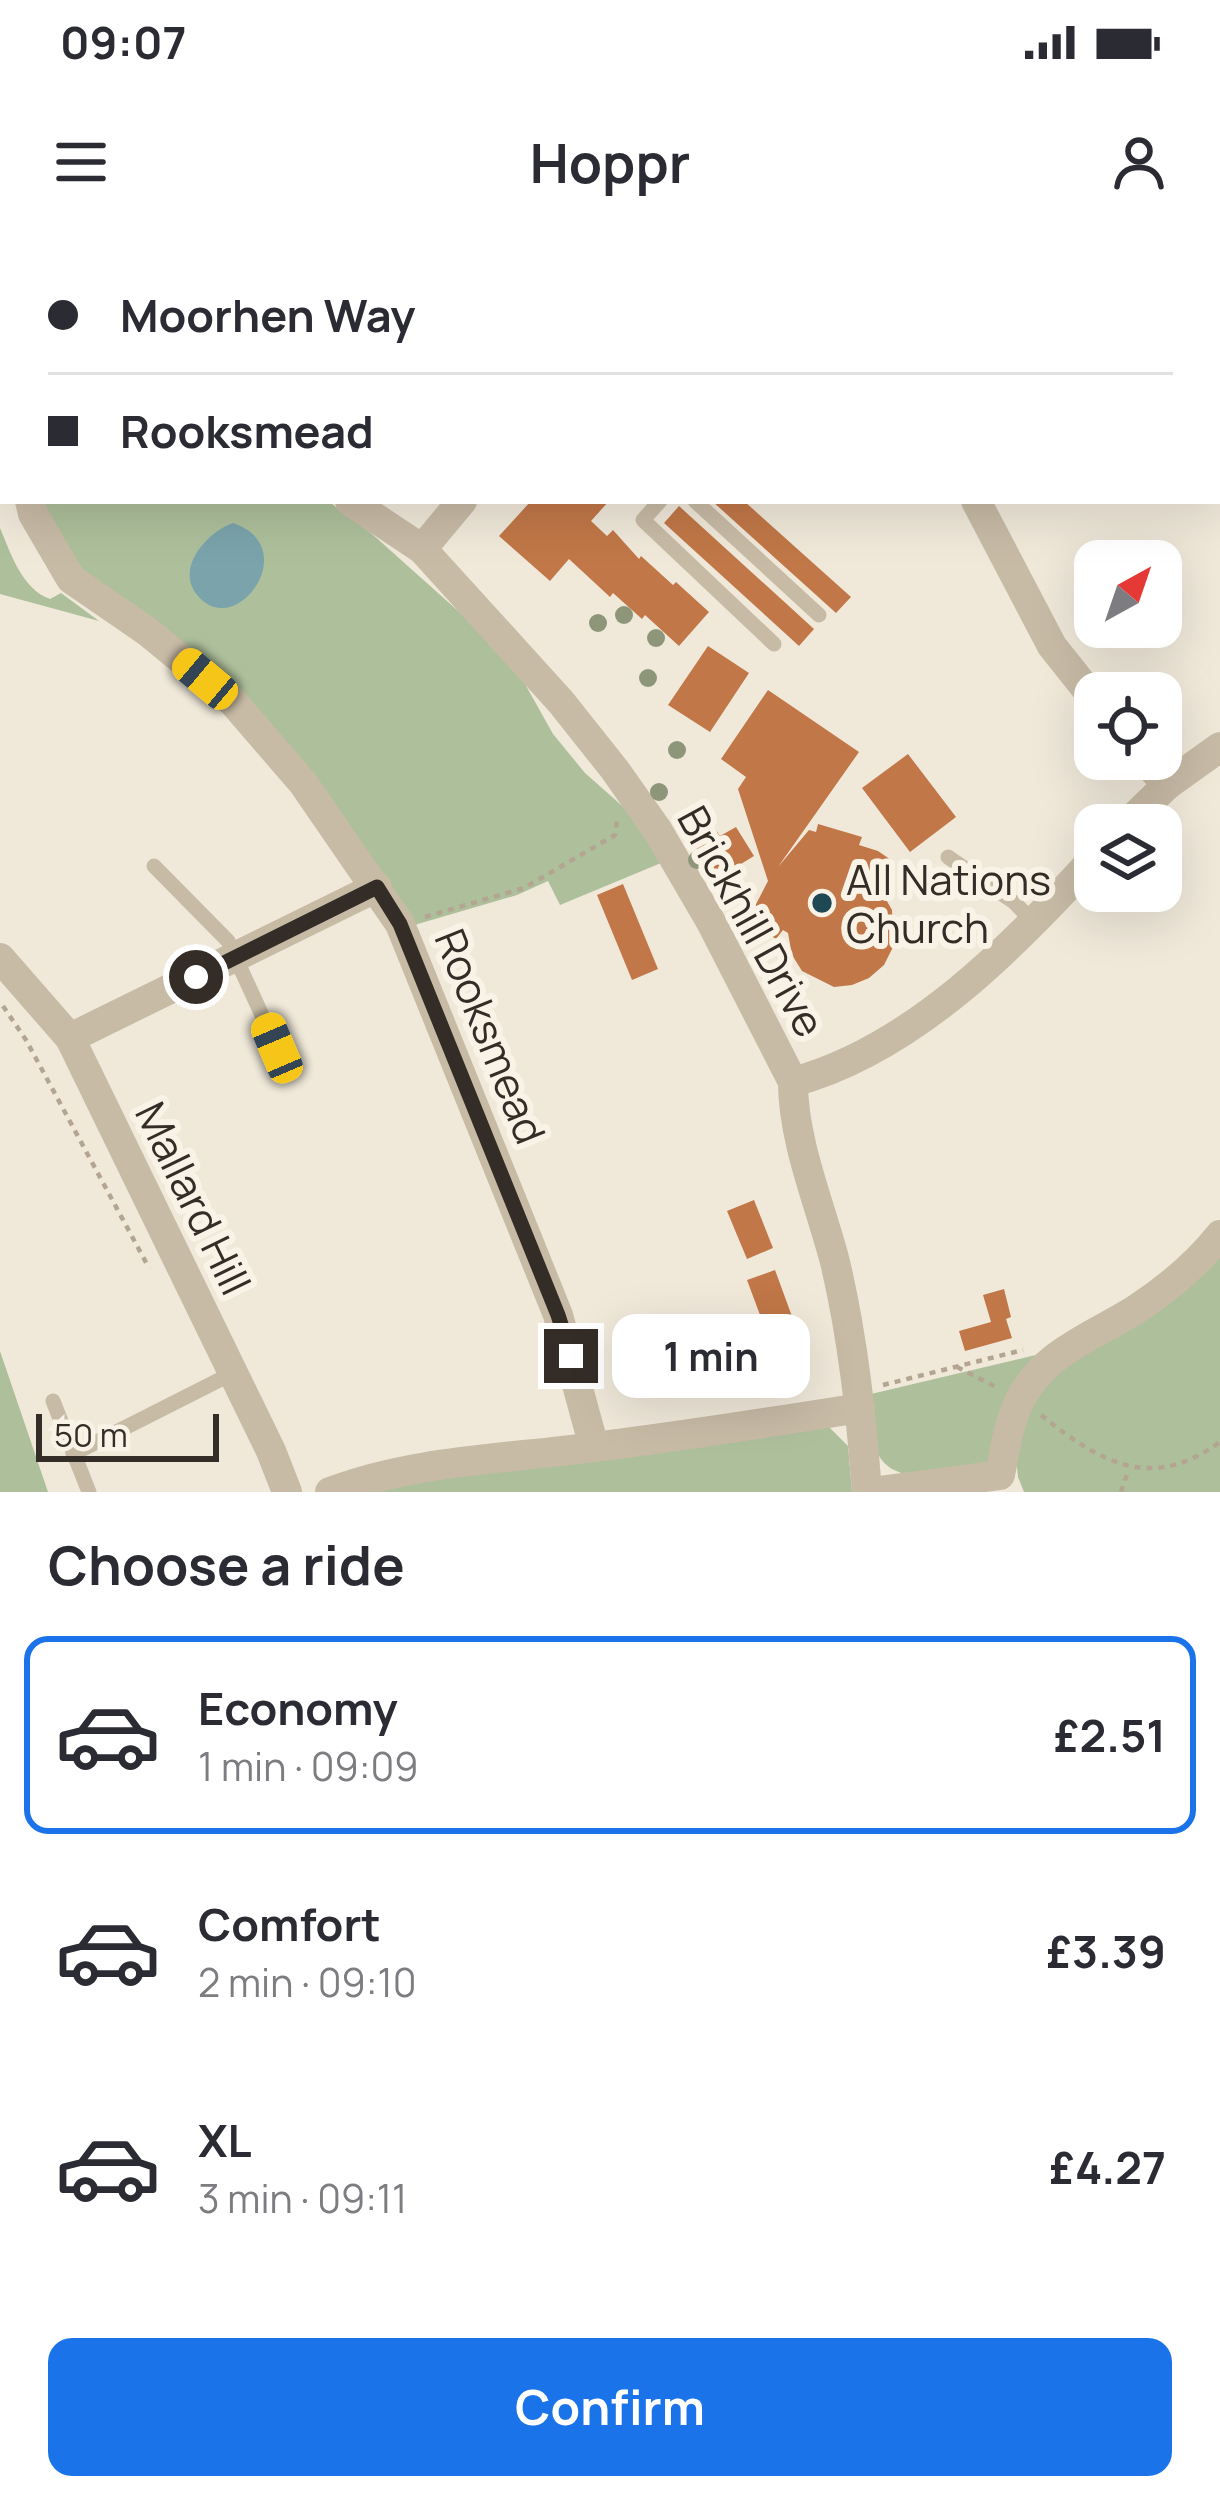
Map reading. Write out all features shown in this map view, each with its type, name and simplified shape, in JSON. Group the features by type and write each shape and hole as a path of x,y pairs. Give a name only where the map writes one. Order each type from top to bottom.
{"street":[{"name":"Rooksmead","path":"31,504 71,579 148,632 233,702 303,783 400,924 558,1315 594,1448"},
{"name":"Brickhill Drive","path":"354,504 422,549 561,702 658,831 711,922 793,1082 793,1109 835,1264 859,1400 869,1492"},
{"path":"422,549 460,504"},
{"path":"978,504 1052,646 1074,674"},
{"path":"1148,804 1220,747"},
{"path":"1163,780 1167,785"},
{"path":"793,1082 831,1072 963,986 1034,924 1074,880"},
{"path":"70,1038 377,887"},
{"name":"Mallard Hill","path":"0,958 70,1038 287,1492"},
{"path":"869,1492 1005,1484 1009,1429 1020,1399 1044,1366 1167,1287 1203,1257 1220,1235"},
{"path":"330,1492 363,1480 443,1465 594,1448 859,1400"}],"lane":[{"path":"657,504 643,520 774,644"},
{"path":"698,504 819,614"},
{"path":"948,857 1014,902 1034,924"},
{"path":"154,866 228,941 277,1048"},
{"path":"74,1454 233,1372"},
{"path":"53,1401 88,1492"}],"path":[{"path":"400,924 524,888 615,835 619,813 636,800"},
{"path":"0,1001 26,1040 158,1284"},
{"path":"859,1400 1038,1346"},
{"path":"957,1367 1020,1399 1089,1453 1128,1471 1166,1473 1220,1442"},
{"path":"1121,1492 1128,1471"}],"green space":[{"path":"42,504 332,504 466,618 520,675 553,734 585,773 628,811 661,863 560,905 548,881 517,895 411,926 316,782 77,570"},
{"path":"0,528 32,587 50,599 61,593 99,621 0,594"},
{"path":"1220,1246 1220,1492 1024,1492 1015,1444 1034,1393"},
{"path":"0,1351 48,1492 0,1492"},
{"path":"1040,1354 986,1466 911,1475 885,1464 877,1452 871,1394"},
{"path":"828,1426 848,1446 852,1492 349,1492"}],"water":[{"path":"233,523 253,535 263,551 263,569 244,599 229,607 213,607 192,585 192,563 213,534"}],"building":[{"path":"528,504 606,504 591,521 607,536 613,530 639,559 641,556 673,585 676,582 709,612 679,646 645,615 642,619 613,593 610,597 569,559 550,581 499,536"},
{"path":"715,504 747,504 851,597 836,613"},
{"path":"679,506 814,629 799,646 664,523"},
{"path":"708,646 749,673 710,732 668,705"},
{"path":"768,690 859,752 778,867 809,830 816,832 818,824 862,837 859,845 894,862 884,896 892,910 893,947 884,965 852,985 834,987 802,971 792,955 788,933 783,930 776,939 761,929 767,919 753,910 768,881 738,789 746,777 721,759"},
{"path":"908,754 956,817 910,852 862,788"},
{"path":"713,826 720,836 736,827 754,856 718,884 691,839"},
{"path":"623,884 658,969 632,980 597,895"},
{"path":"754,1200 773,1248 747,1259 727,1211"},
{"path":"775,1270 808,1360 754,1380 743,1352 770,1342 747,1280"},
{"path":"1004,1289 1012,1338 965,1351 959,1331 991,1322 983,1295"}],"place":[{"name":"All Nations Church","path":"822,903"}],"route":[{"path":"196,977 377,887 400,924 571,1356"}]}
